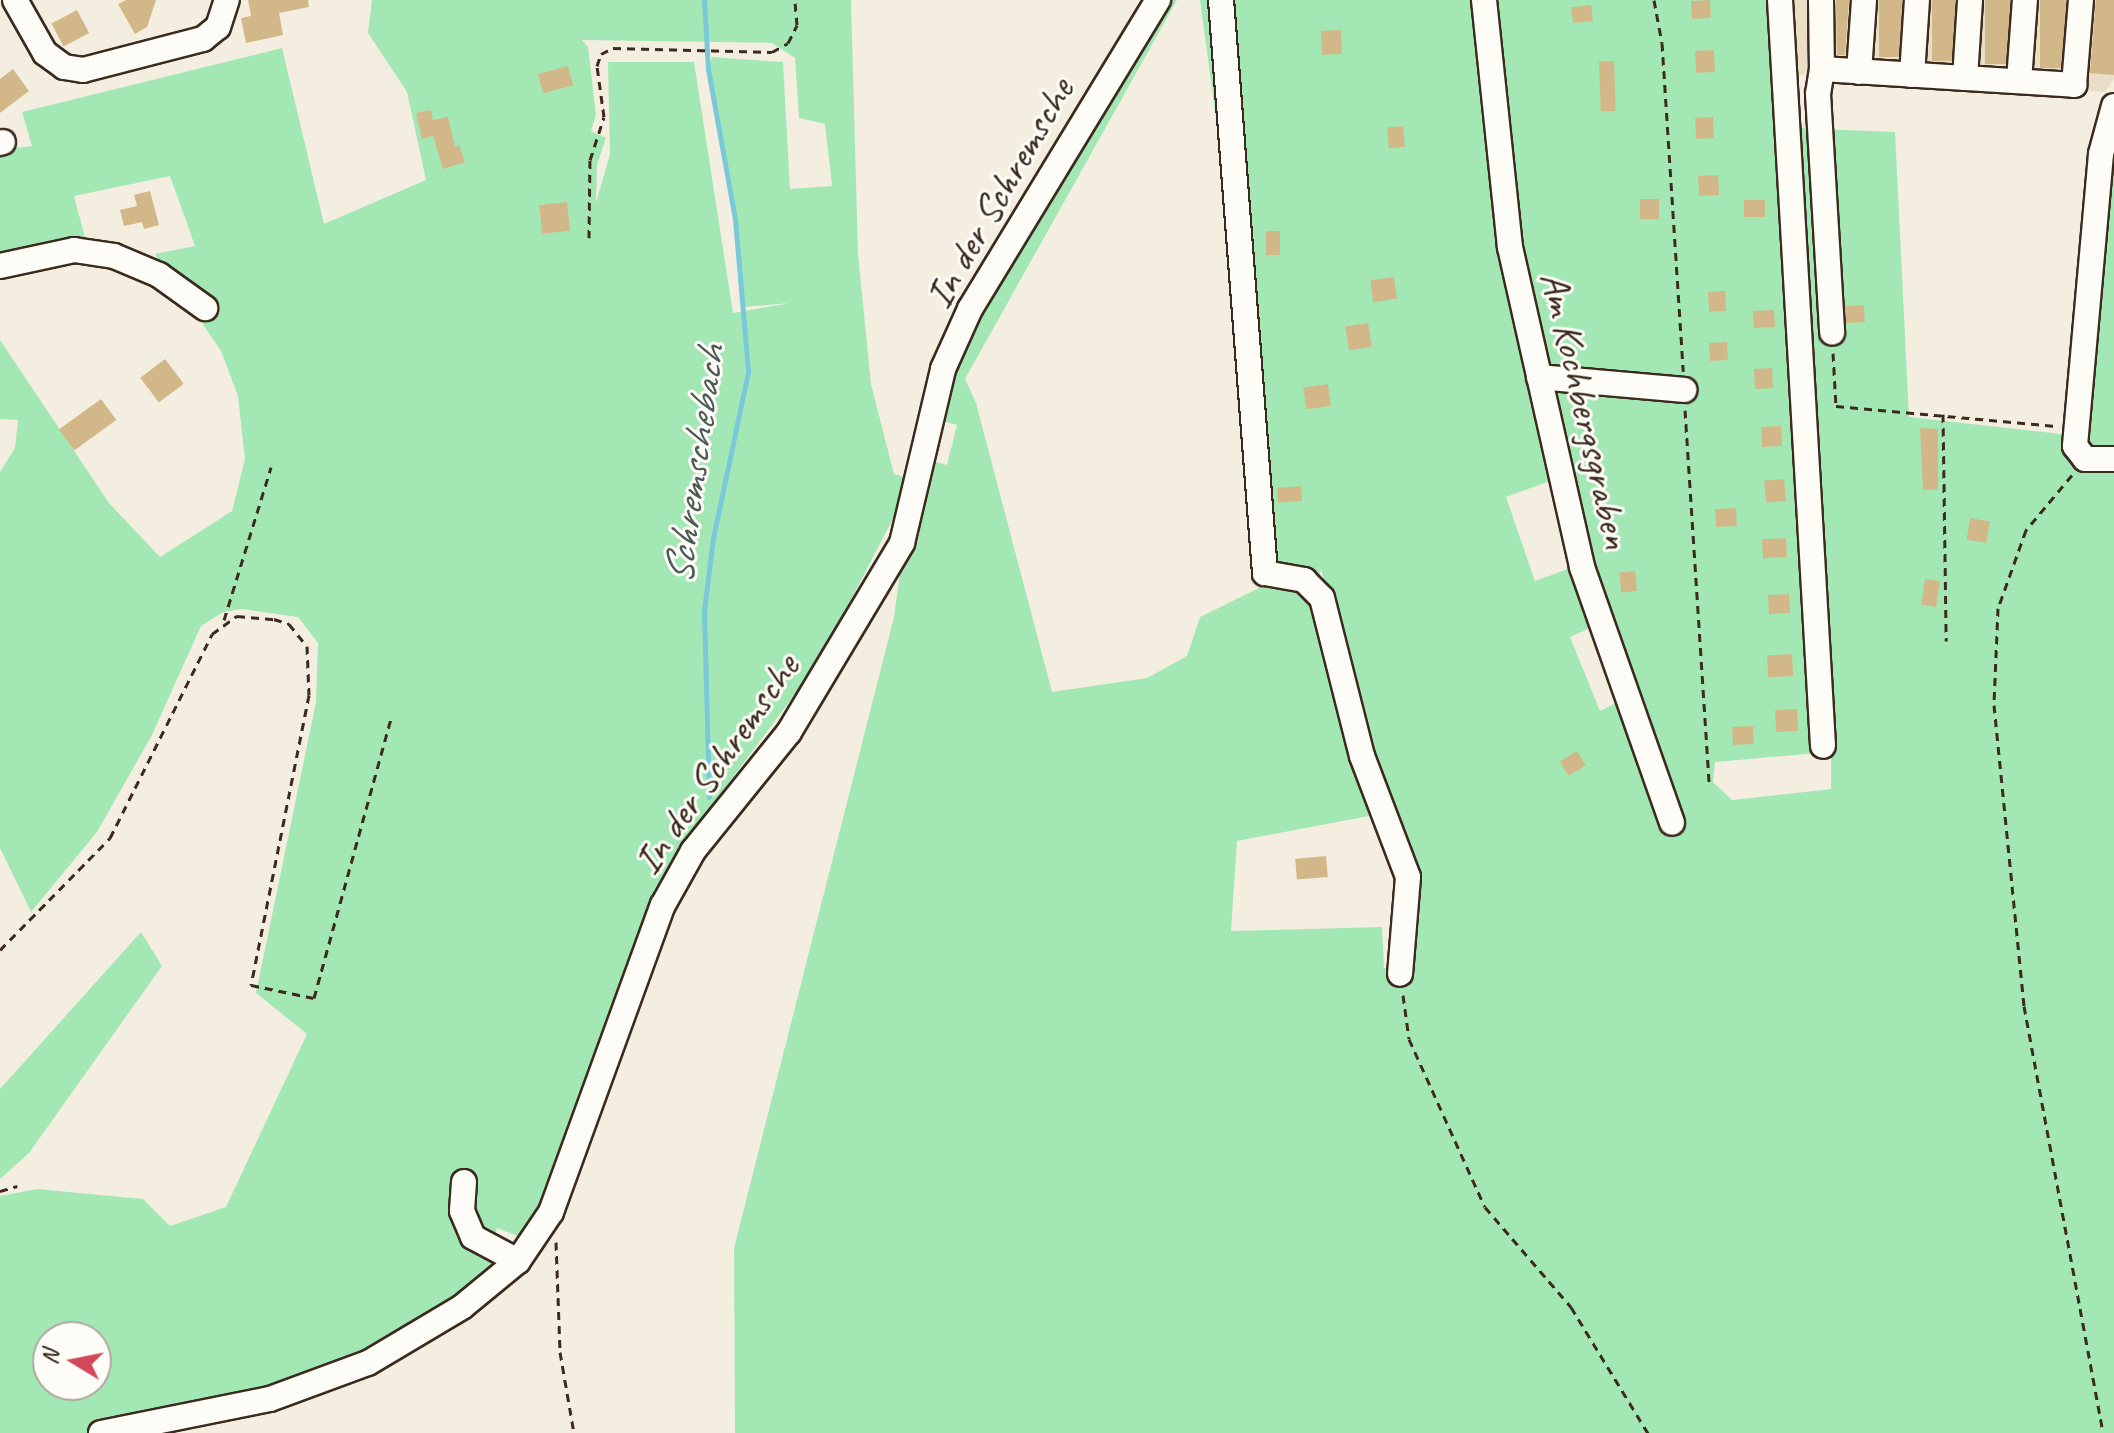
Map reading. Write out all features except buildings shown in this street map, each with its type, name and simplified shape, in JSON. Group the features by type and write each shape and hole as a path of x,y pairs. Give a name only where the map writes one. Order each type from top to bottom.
{"street":[{"path":"15,0 45,53 64,67 83,70 203,39 218,27 227,0"},
{"name":"In der Schremsche","path":"101,1433 270,1399 368,1363 462,1307 518,1261 551,1212 663,905 693,851 789,732 902,543 943,369 970,309 1158,0"},
{"path":"1221,0 1265,573 1304,580 1322,598 1362,756 1408,877 1400,974"},
{"name":"Am Kochbergsgraben","path":"1484,0 1510,247 1582,567 1672,823"},
{"path":"1780,0 1823,746"},
{"path":"1821,0 1819,109 1832,333"},
{"path":"1859,72 1864,0"},
{"path":"1912,75 1917,0"},
{"path":"1965,78 1970,0"},
{"path":"2019,81 2025,0"},
{"path":"1822,69 2074,85 2081,0"},
{"path":"2114,106 2101,154 2075,446 2085,459 2114,459"},
{"path":"0,266 74,250 114,256 159,275 205,308"},
{"path":"1539,377 1684,390"},
{"path":"464,1182 462,1211 473,1237 518,1261"}],"path":[{"path":"589,238 590,160 604,117 597,66 601,54 613,48 772,52 788,43 797,25 795,0"},
{"path":"1832,333 1836,406 2076,428"},
{"path":"1943,414 1946,641"},
{"path":"2085,459 2026,530 1998,608 1994,705 2024,1006 2103,1433"},
{"path":"0,950 110,838 212,634 224,621 271,467"},
{"path":"224,621 253,616 289,624 307,646 310,668 309,695 251,985 314,998 391,719"},
{"path":"1400,974 1409,1039 1485,1207 1571,1307 1648,1433"},
{"path":"0,1191 17,1186"},
{"path":"551,1212 560,1264 560,1352 574,1433"}],"shaded area":[{"path":"1789,0 2114,0 2114,79 2105,92 1793,74"}],"green space":[{"path":"372,0 851,0 858,254 871,384 894,474 908,478 897,511 818,663 684,843 634,947 547,1188 523,1238 497,1228 491,1250 505,1261 461,1322 133,1433 0,1433 0,1196 37,1189 143,1199 170,1226 226,1207 307,1034 256,993 316,702 318,643 298,617 242,609 223,612 201,626 152,735 97,832 31,912 0,848 0,472 15,448 18,420 0,419 0,340 109,503 160,557 232,511 245,459 238,396 221,351 155,254 195,246 170,176 74,196 86,241 0,262 0,150 32,146 22,112 282,48 324,224 426,180 407,92 368,33","holes":["582,40 772,43 795,58 799,118 825,124 832,186 790,189 783,62 712,57 708,69 735,219 743,307 790,303 733,313 694,62 608,62 610,154 596,203 597,165 606,138 591,131 596,115 588,47"]},
{"path":"1164,0 1177,0 965,379 976,403 1052,692 1147,678 1187,656 1200,617 1261,587 1219,141 1200,0 1789,0 1795,128 1895,132 1909,417 2061,434 2084,431 2114,135 2114,1433 735,1433 734,1248 894,617 902,558 932,461 947,465 957,425 942,421 950,374 966,336","holes":["1572,473 1610,615 1638,692 1600,711 1570,637 1590,628 1573,567 1535,581 1506,497","1321,569 1415,919 1409,969 1384,968 1382,927 1231,931 1237,841 1369,816 1314,602","1831,753 1831,789 1732,800 1713,782 1715,762"]},
{"path":"141,932 162,966 29,1153 0,1179 0,1089"}],"waterway":[{"name":"Schremschebach","path":"704,0 708,69 735,219 748,372 713,538 704,610 709,797"}]}
